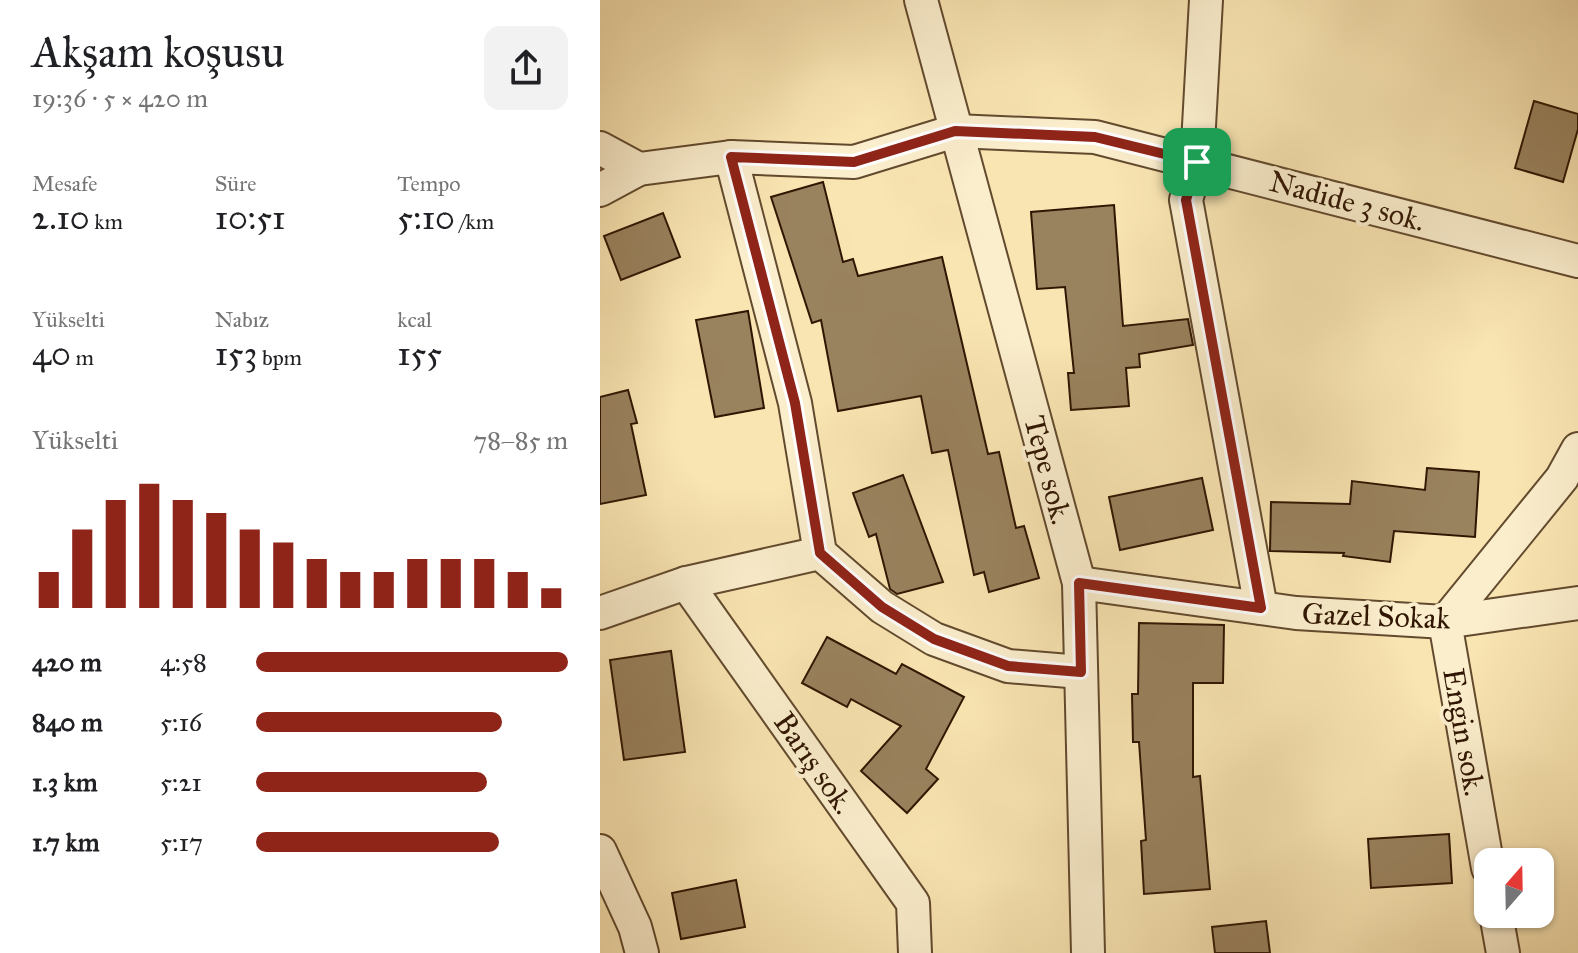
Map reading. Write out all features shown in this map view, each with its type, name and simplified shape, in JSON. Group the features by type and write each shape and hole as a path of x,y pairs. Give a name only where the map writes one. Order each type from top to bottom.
{"street":[{"name":"Tepe sok.","path":"921,0 1079,583 1088,953"},
{"path":"1206,0 1197,162 1186,200 1261,608"},
{"name":"Nadide 3 sok.","path":"639,169 731,157 854,162 955,131 1095,137 1578,261"},
{"path":"600,148 639,169"},
{"path":"731,157 795,403 820,553 882,607 934,639 1008,666 1081,672"},
{"path":"600,190 639,169"},
{"path":"1445,622 1562,478 1578,449"},
{"path":"600,613 686,583 820,553"},
{"name":"Barış sok.","path":"686,583 913,903 915,953"},
{"name":"Gazel Sokak","path":"1079,583 1261,608 1445,622 1578,603"},
{"name":"Engin sok.","path":"1445,622 1485,848"},
{"path":"600,851 635,927 642,953"},
{"path":"1499,928 1503,953"}],"building":[{"path":"1534,101 1578,114 1578,129 1563,182 1515,168"},
{"path":"823,182 843,262 853,259 858,276 942,257 988,454 999,452 1016,528 1024,526 1039,578 989,592 984,572 974,575 948,450 932,453 921,396 838,411 821,320 812,323 771,197"},
{"path":"1114,205 1123,326 1188,319 1193,345 1139,354 1140,367 1126,368 1129,406 1071,410 1068,373 1074,373 1065,287 1037,289 1031,212"},
{"path":"663,213 680,257 621,280 604,236"},
{"path":"748,311 764,408 715,417 696,320"},
{"path":"628,390 637,423 631,424 646,495 600,504 600,397"},
{"path":"1427,468 1479,472 1475,537 1394,531 1390,562 1343,556 1344,553 1270,551 1271,502 1350,504 1352,481 1425,490"},
{"path":"903,475 943,582 897,594 890,589 876,534 869,537 853,493"},
{"path":"1202,478 1213,530 1120,550 1109,497"},
{"path":"1139,623 1224,625 1223,683 1193,683 1193,777 1200,776 1210,889 1144,894 1141,841 1146,840 1139,742 1133,742 1132,694 1138,694"},
{"path":"827,637 896,674 902,664 964,697 926,769 938,779 907,813 861,771 901,726 851,699 847,707 802,683"},
{"path":"671,651 685,752 624,760 610,660"},
{"path":"1449,834 1452,883 1371,888 1368,839"},
{"path":"736,880 745,927 681,939 672,893"},
{"path":"1266,921 1270,953 1215,953 1212,927"}],"route":[{"path":"955,131 1095,137 1197,162 1186,200 1261,608 1079,583 1081,672 1008,666 934,639 882,607 820,553 795,403 731,157 854,162 955,131"}]}
